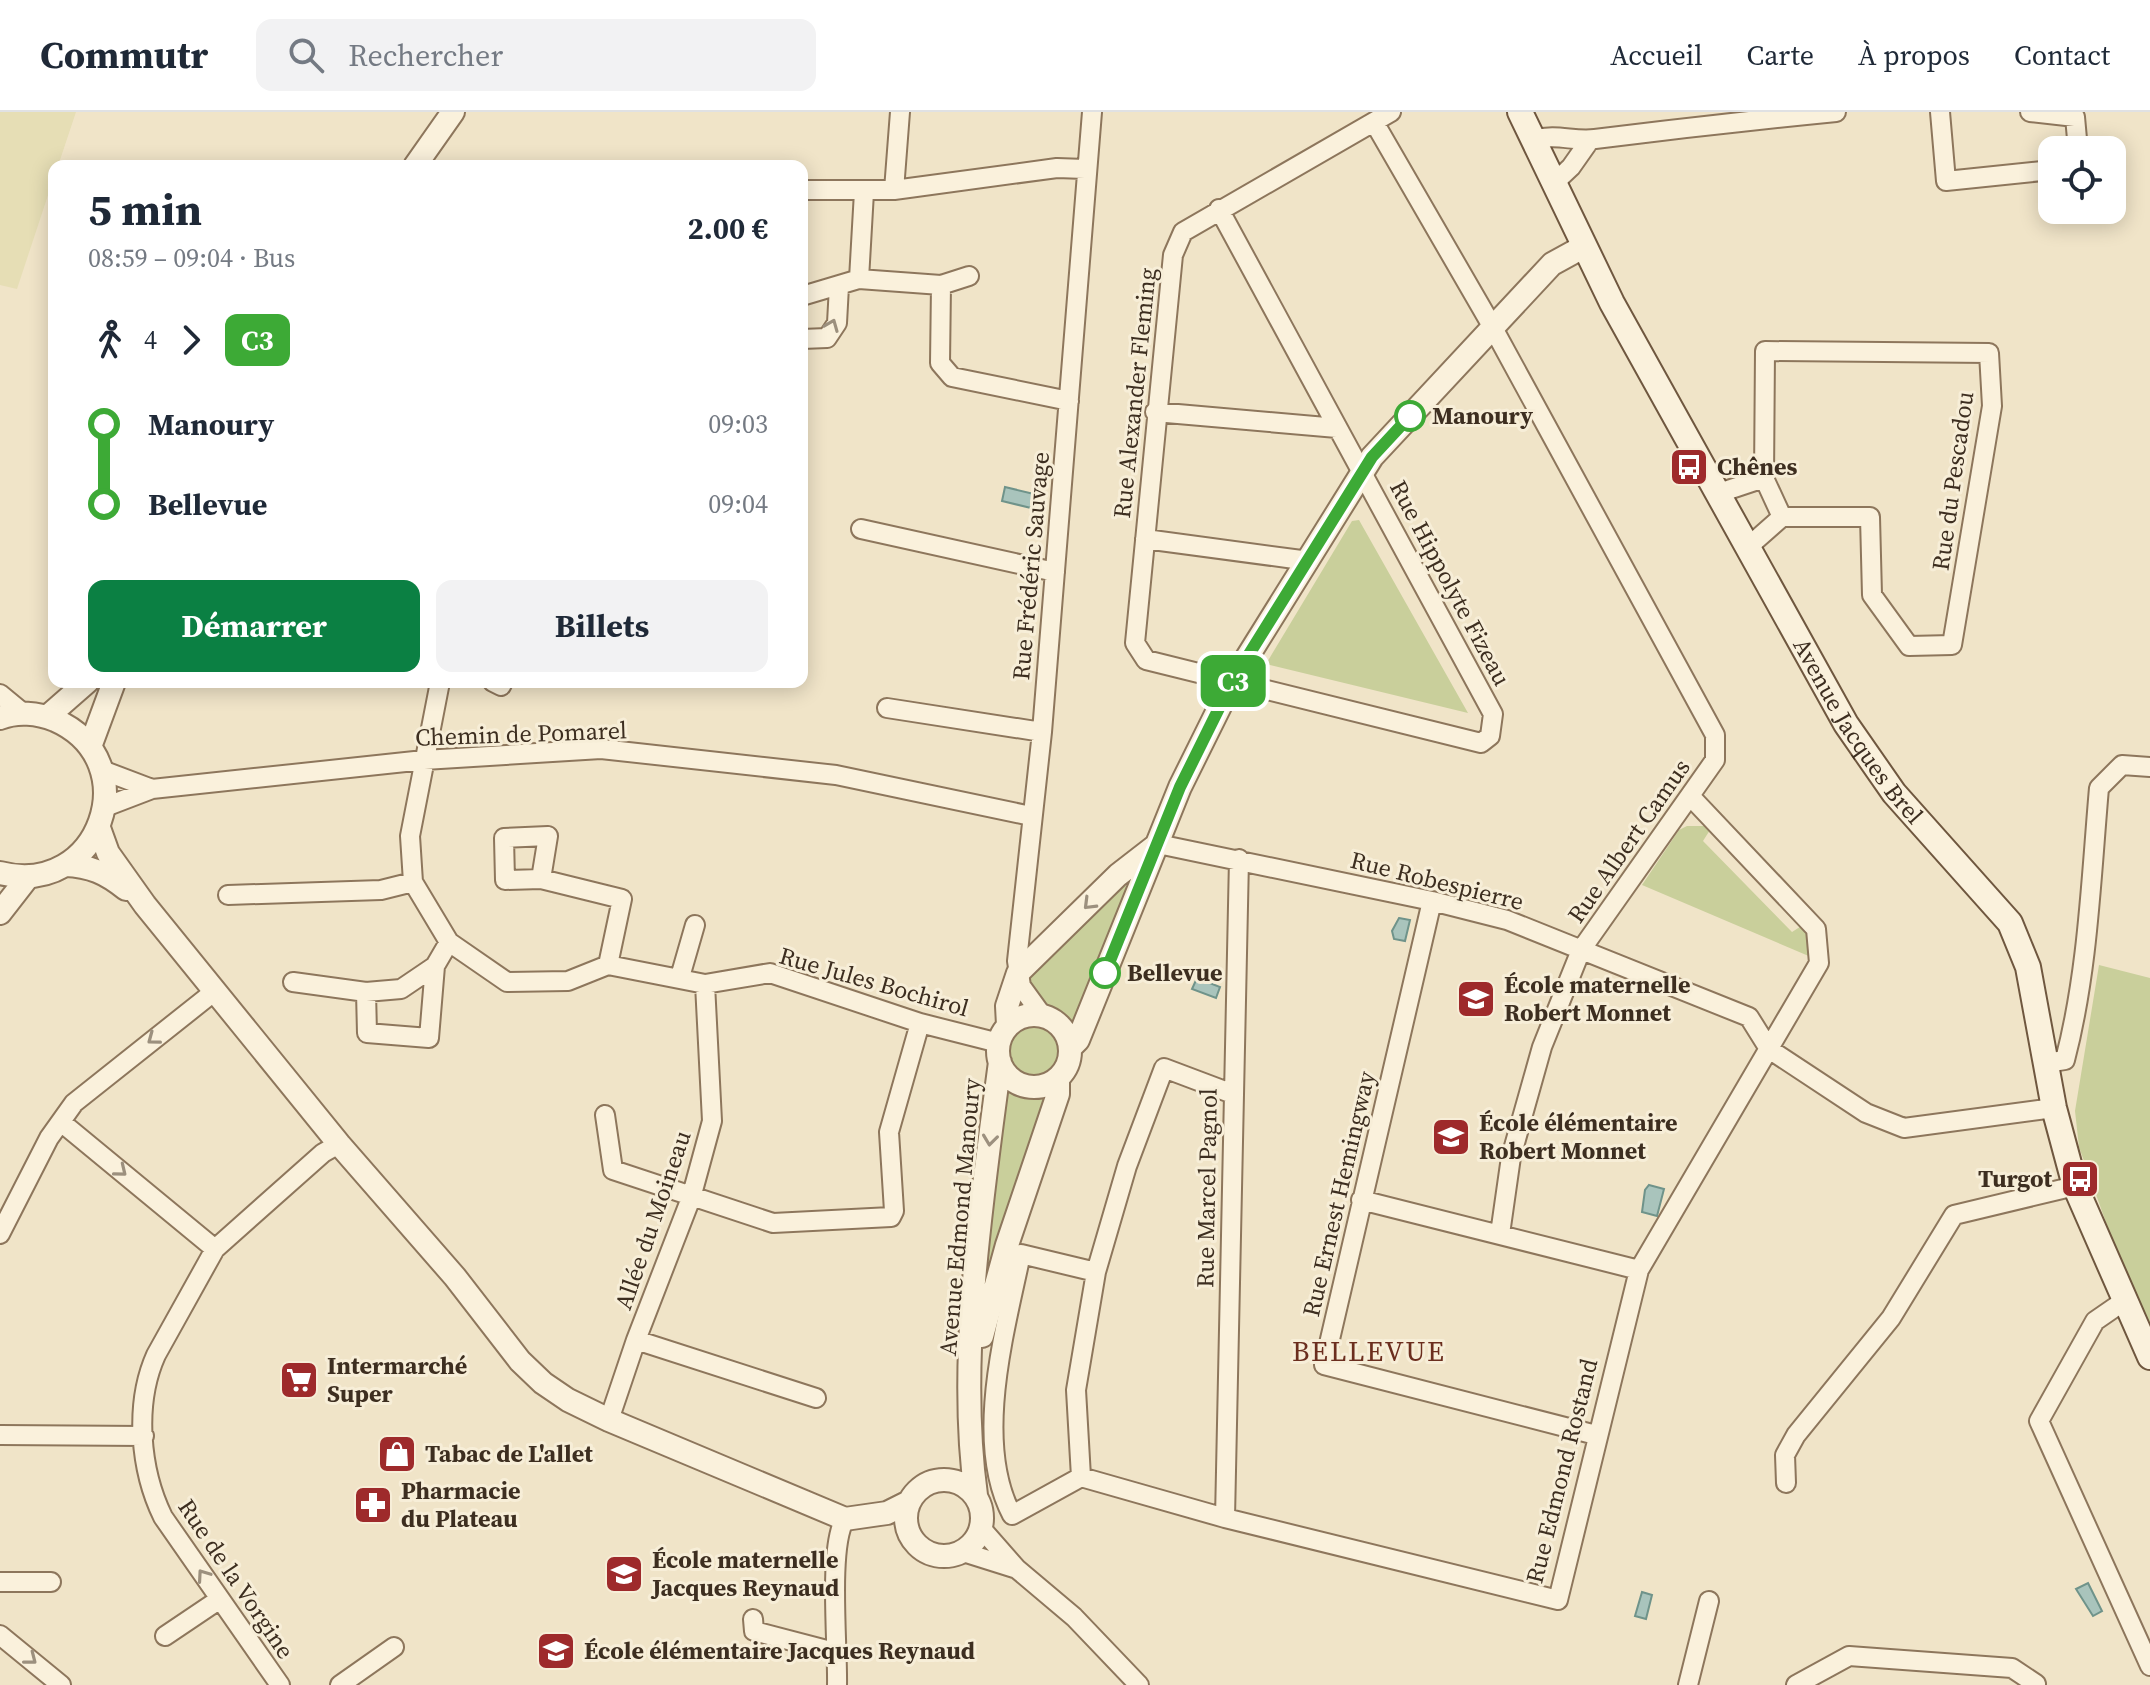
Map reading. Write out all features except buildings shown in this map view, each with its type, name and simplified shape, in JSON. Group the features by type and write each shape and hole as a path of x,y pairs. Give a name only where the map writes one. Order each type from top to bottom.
{"main road":[{"name":"Avenue Jacques Brel","path":"1520,112 1583,247 1870,761 1894,793 2010,923 2028,967 2054,1108 2075,1186 2150,1357"}],"street":[{"path":"419,160 453,112"},
{"path":"894,190 900,112"},
{"name":"Rue Frédéric Sauvage","path":"1018,973 1031,816 1042,732 1092,112"},
{"name":"Rue Alexander Fleming","path":"1233,680 1146,660 1135,643 1155,412 1173,255 1183,232 1391,112"},
{"path":"1534,140 1570,136 1590,140 1671,127 1836,112"},
{"path":"1940,112 1946,181 2038,171"},
{"path":"2030,112 2075,117 2077,136"},
{"name":"Rue Albert Camus","path":"1374,122 1492,326 1715,735 1715,760 1581,950 1542,1047 1511,1157 1500,1234"},
{"path":"1554,183 1571,167 1590,140"},
{"path":"808,190 894,190 1057,168 1085,169"},
{"path":"859,279 864,192"},
{"path":"1219,209 1363,473"},
{"path":"1042,1015 1024,1016 1002,1044 1011,1079 1020,1084 1040,1086 1058,1078 1065,1069 1070,1048 1078,1040 1180,787 1233,680 1372,457 1552,264 1583,247"},
{"path":"808,294 859,279 941,285 969,276"},
{"path":"941,285 940,363 952,377 1069,401"},
{"path":"808,339 827,338 837,323 839,286"},
{"name":"Rue du Pescadou","path":"1765,351 1989,353 1992,406 1952,645 1909,646 1872,595 1870,517 1782,517 1764,478 1765,351"},
{"path":"1155,412 1337,428"},
{"name":"Rue Hippolyte Fizeau","path":"1233,680 1470,743 1481,743 1490,736 1493,714 1363,473"},
{"path":"1719,493 1764,478"},
{"path":"1748,547 1782,517"},
{"path":"861,529 1055,572"},
{"path":"1145,539 1309,561"},
{"path":"47,717 80,688"},
{"path":"90,747 112,688"},
{"path":"439,688 410,836 413,882 449,942 507,982 568,981 608,965 622,899 541,879"},
{"path":"0,694 23,713"},
{"path":"887,708 1042,732"},
{"path":"0,718 23,713 47,717 71,729 90,747 102,770 102,818 108,853 145,905 339,1144 455,1277 520,1361 568,1400 845,1519 873,1515 909,1502 923,1486 944,1479 969,1444"},
{"name":"Chemin de Pomarel","path":"102,818 152,789 424,760 601,749 836,775 1031,816"},
{"path":"2046,1063 2065,1060 2084,961 2099,788 2122,765 2150,767"},
{"name":"Chemin de Pomarel","path":"102,770 152,789"},
{"name":"Rue Edmond Rostand","path":"1081,1477 1225,1518 1558,1600 1596,1435 1639,1270 1819,963 1816,929 1691,797"},
{"path":"0,873 28,877 65,865 79,855 102,818"},
{"name":"Rue Robespierre","path":"1158,844 1432,901 1507,920 1749,1017 1769,1049"},
{"name":"Avenue Edmond Manoury","path":"976,1495 969,1444 978,1239 1007,1006 1018,973 1118,875 1158,844"},
{"name":"Rue Marcel Pagnol","path":"1225,1518 1239,859"},
{"path":"65,865 90,867 108,874 145,905"},
{"path":"0,913 28,877"},
{"path":"228,895 381,890 413,882"},
{"name":"Rue Ernest Hemingway","path":"1432,901 1324,1365 1596,1435"},
{"path":"680,977 695,925"},
{"path":"366,992 367,1033 429,1038 435,966 449,942"},
{"name":"Rue Jules Bochirol","path":"608,965 705,984 770,973 920,1023 1002,1044"},
{"path":"293,982 366,992 401,989 435,966"},
{"path":"1018,973 1027,996 1042,1015 1062,1027 1070,1048"},
{"name":"Allée du Moineau","path":"609,1420 691,1198 712,1121 705,984"},
{"path":"0,1234 61,1122 90,1088 215,991"},
{"path":"605,1115 613,1170 691,1198 773,1223 891,1217 894,1211 889,1132 920,1023"},
{"path":"1769,1049 1866,1113 1904,1128 2054,1108"},
{"path":"1096,1272 1021,1254 1003,1344 996,1403 995,1460 1001,1494 1012,1515 1081,1477 1076,1390 1096,1272 1127,1166 1164,1068 1233,1094"},
{"name":"Avenue Edmond Manoury","path":"972,1376 1007,1245 1058,1094 1058,1078"},
{"path":"61,1122 215,1249"},
{"name":"Rue de la Vorgine","path":"280,1685 163,1517 151,1492 144,1436 149,1371 215,1249 323,1153 339,1144"},
{"path":"1786,1483 1785,1455 1796,1435 1891,1318 1954,1215 2075,1186"},
{"path":"1361,1200 1639,1270"},
{"path":"2124,1301 2095,1321 2039,1421 2150,1666"},
{"path":"636,1340 816,1398"},
{"path":"0,1435 144,1436"},
{"path":"944,1479 967,1487 976,1495 981,1506 981,1528 963,1552"},
{"path":"909,1502 906,1524 917,1545 939,1556 963,1552 1017,1569"},
{"path":"873,1515 910,1535"},
{"path":"837,1685 836,1558 838,1530 845,1519"},
{"path":"981,1528 1017,1569 1074,1617 1139,1685"},
{"path":"0,1582 51,1582"},
{"path":"165,1636 220,1599"},
{"path":"1688,1685 1709,1601"},
{"path":"753,1619 754,1631 838,1653"},
{"path":"0,1635 61,1685"},
{"path":"340,1685 394,1647"},
{"path":"1796,1685 1849,1656 2012,1668 2036,1685 2044,1685"}],"shaded area":[{"path":"0,112 76,112 60,160 48,160 48,195 17,289 0,285"}],"green space":[{"path":"1359,520 1468,713 1266,664 1352,521"},
{"path":"1687,826 1707,826 1710,830 1703,841 1792,932 1803,925 1810,933 1811,957 1642,885 1679,830"},
{"path":"1119,883 1132,888 1074,1021 1065,1021 1048,1012 1041,1004 1026,968"},
{"path":"2099,965 2150,978 2150,1325 2108,1228 2079,1147 2075,1111"},
{"path":"1035,1023 1054,1031 1062,1050 1054,1069 1035,1077 1016,1069 1008,1050 1016,1031"},
{"path":"1004,1088 1020,1094 1045,1094 1011,1197 990,1281 981,1280"}],"water":[{"path":"1005,487 1034,494 1031,508 1002,501"},
{"path":"1399,918 1410,920 1405,941 1394,939 1392,931"},
{"path":"1197,978 1220,987 1216,998 1192,989"},
{"path":"1649,1185 1664,1189 1657,1216 1642,1212 1645,1190"},
{"path":"2088,1583 2102,1611 2093,1616 2076,1589"},
{"path":"1642,1592 1652,1595 1646,1619 1635,1616"}],"bus line":[{"name":"C3","path":"1105,973 1180,787 1233,680 1372,457 1410,416"}],"place":[{"name":"Manoury","path":"1410,416"},
{"name":"Chênes","path":"1689,467"},
{"name":"Bellevue","path":"1105,973"},
{"name":"École maternelle Robert Monnet","path":"1476,999"},
{"name":"École élémentaire Robert Monnet","path":"1451,1137"},
{"name":"Turgot","path":"2080,1179"},
{"name":"Intermarché Super","path":"299,1380"},
{"name":"Tabac de L'allet","path":"397,1454"},
{"name":"Pharmacie du Plateau","path":"373,1505"},
{"name":"École maternelle Jacques Reynaud","path":"624,1574"},
{"name":"École élémentaire Jacques Reynaud","path":"556,1651"}],"district":[{"name":"BELLEVUE","path":"1369,1351"}]}
